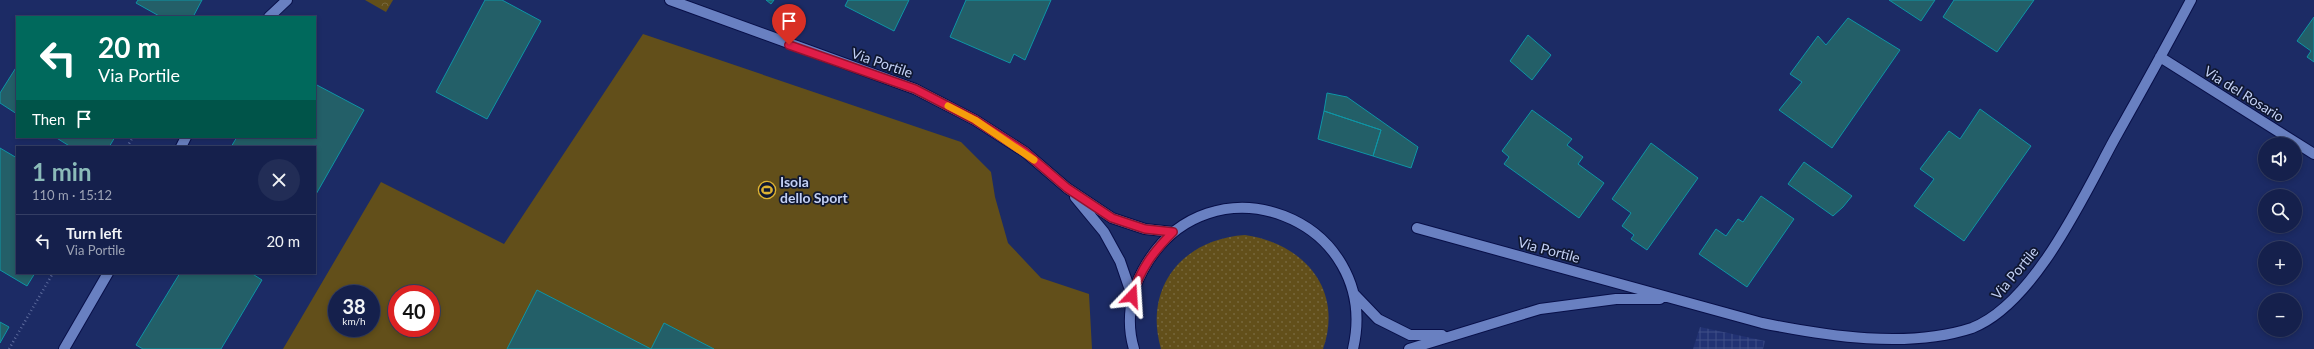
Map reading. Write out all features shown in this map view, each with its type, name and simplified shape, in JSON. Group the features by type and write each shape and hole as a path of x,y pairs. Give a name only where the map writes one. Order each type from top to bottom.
{"street":[{"path":"270,16 287,0"},
{"name":"Via Portile","path":"670,0 915,89 975,120 1025,152 1067,188 1112,218 1145,229 1173,232"},
{"name":"Via Portile","path":"1417,228 1762,323 1819,335 1865,339 1915,340 1946,335 1972,328 2001,312 2056,247 2191,0"},
{"name":"Via del Rosario","path":"2160,57 2314,154"},
{"name":"Via Portile","path":"1067,188 1104,232 1120,261 1132,296"},
{"path":"1134,349 1132,342 1130,311 1132,296 1137,281 1152,254 1173,232 1200,214 1229,208 1265,209 1298,222 1328,245 1348,276 1354,294 1356,311 1352,349"},
{"path":"64,349 107,274"},
{"name":"Via Portile","path":"1354,294 1378,319 1410,335 1450,336"},
{"name":"Via Portile","path":"1409,349 1540,309 1616,299 1674,299"}],"path":[{"path":"9,349 52,274"}],"shaded area":[{"path":"1700,327 1765,341 1763,349 1693,349"}],"green space":[{"path":"365,0 393,0 386,12"},
{"name":"Isola dello Sport","path":"643,34 961,142 991,172 995,197 1008,243 1041,278 1089,294 1092,349 283,349 381,182 504,244"},
{"path":"1245,235 1266,240 1285,248 1301,259 1314,272 1323,289 1328,307 1328,327 1323,349 1161,349 1157,326 1158,306 1163,287 1173,270 1186,256 1203,246 1223,239"}],"building":[{"path":"138,0 202,0 194,16 159,16 136,3"},
{"path":"485,0 502,0 541,21 487,119 436,92"},
{"path":"766,0 774,0 771,4"},
{"path":"848,0 909,0 894,31 845,6"},
{"path":"966,0 1051,0 1025,60 1014,54 1010,63 950,37"},
{"path":"1889,0 1935,0 1921,21"},
{"path":"1954,0 2034,0 1997,52 1943,17"},
{"path":"2314,17 2314,62 2307,57 2311,51 2297,41"},
{"path":"1848,18 1900,50 1832,148 1779,110 1802,82 1790,74 1818,36 1826,45"},
{"path":"1528,35 1551,55 1532,80 1510,61"},
{"path":"16,68 16,113 0,103 0,93"},
{"path":"316,85 364,110 316,194 316,146 232,146 236,138 316,138"},
{"path":"1327,93 1347,97 1418,147 1411,168 1373,156 1381,130 1324,111"},
{"path":"1980,109 2031,146 1964,241 1914,206 1934,179 1920,169 1949,131 1960,139"},
{"path":"1532,110 1572,139 1567,145 1583,157 1578,164 1604,183 1579,218 1504,164 1509,157 1502,151"},
{"path":"1324,111 1381,130 1373,156 1318,139"},
{"path":"57,138 114,138 110,146 69,146"},
{"path":"1651,143 1698,178 1647,250 1631,239 1634,235 1622,226 1631,213 1612,199"},
{"path":"0,148 16,157 16,274 34,274 27,286 0,270"},
{"path":"1804,162 1852,196 1833,216 1788,184"},
{"path":"1761,196 1794,219 1747,287 1699,254 1716,229 1726,236 1738,219 1743,222"},
{"path":"179,274 253,274 262,280 221,349 143,349 136,345"},
{"path":"537,290 651,349 507,349"},
{"path":"0,322 9,327 0,343"},
{"path":"664,323 714,349 651,349"}],"slow traffic":[{"path":"948,106 975,120 1025,152 1034,160"}],"place":[{"name":"Isola dello Sport","path":"767,190"}],"route":[{"path":"789,45 915,89 975,120 1025,152 1067,188 1112,218 1145,229 1173,232 1152,254 1137,281 1132,296"}]}
